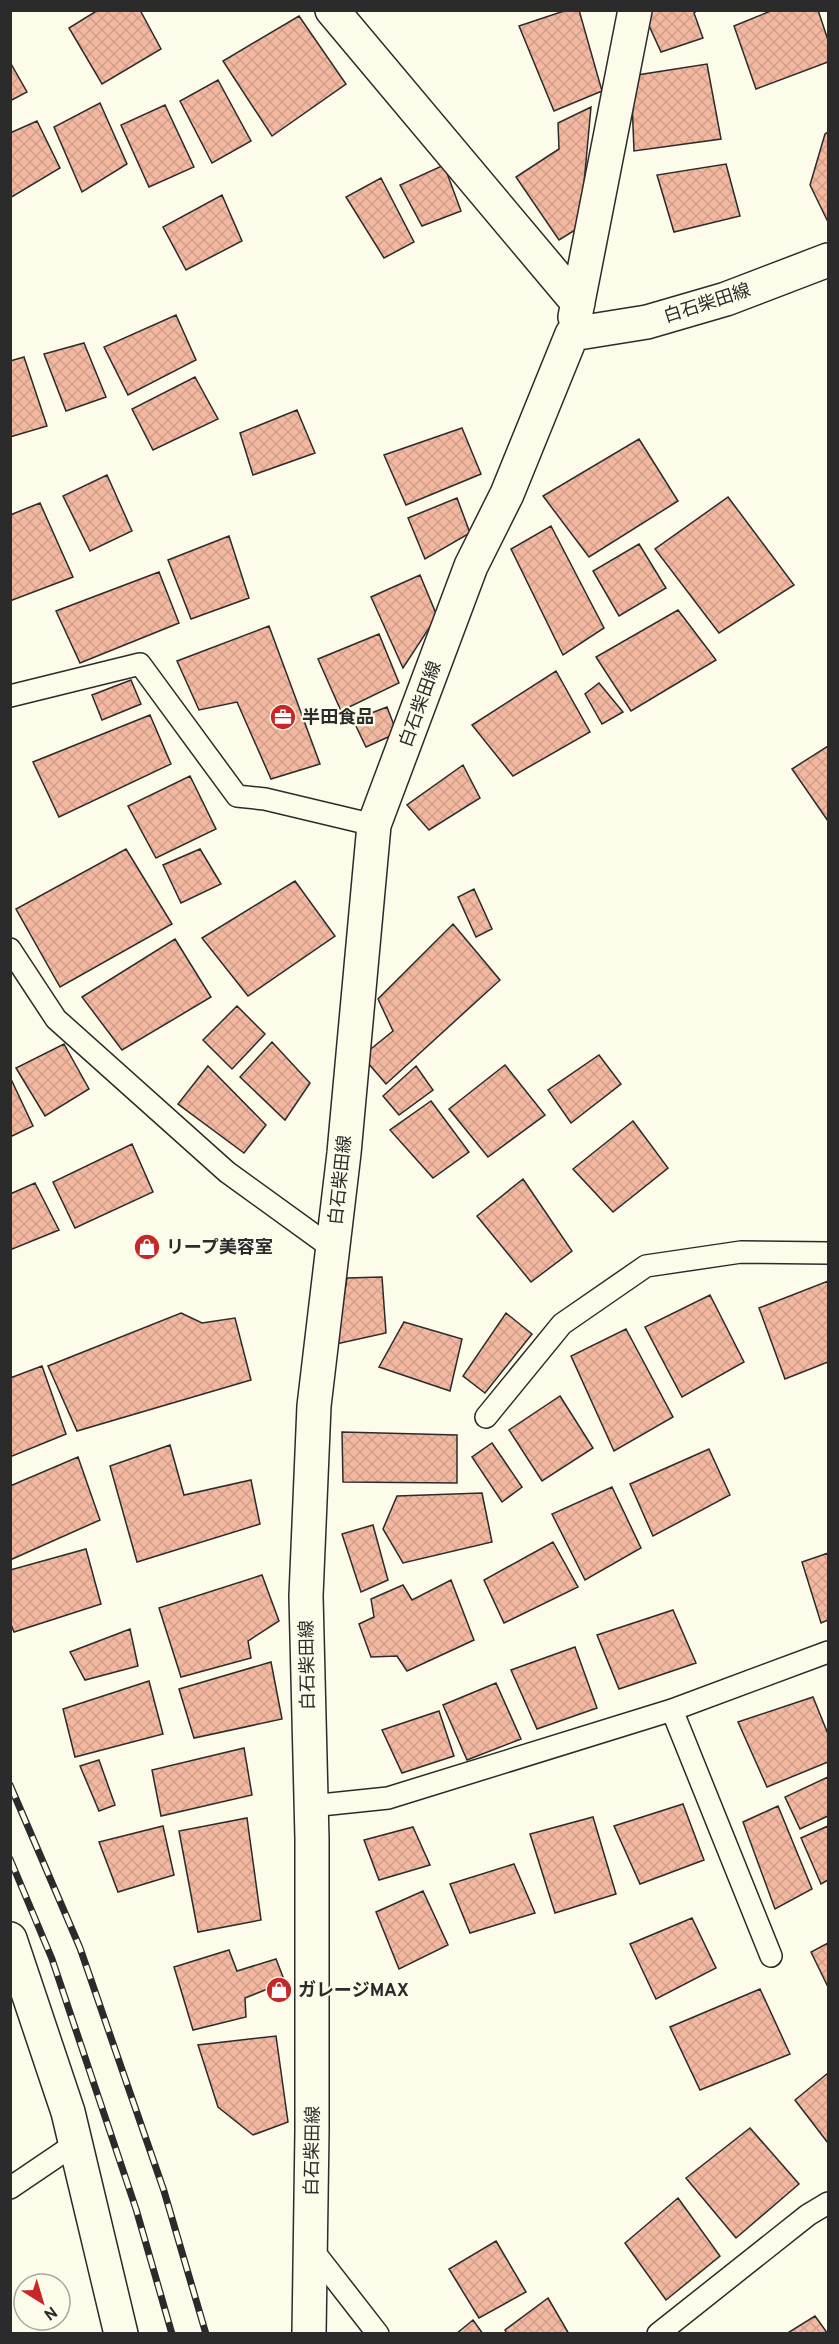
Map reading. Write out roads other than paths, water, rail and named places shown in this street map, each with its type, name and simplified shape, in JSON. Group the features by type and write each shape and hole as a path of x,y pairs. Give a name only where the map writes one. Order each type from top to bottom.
{"main road":[{"path":"332,10 575,319"},
{"path":"575,319 635,10"},
{"name":"白石柴田線","path":"309,2334 312,2131 311,1806 306,1596 314,1406 344,1153 374,825 471,566 507,495 575,319 647,322 715,303 828,260"},
{"path":"10,1939 68,2112 121,2334"}],"lane":[{"path":"10,696 140,664 237,796 265,799 374,825"},
{"path":"10,948 56,1019 226,1172 332,1248"},
{"path":"486,1418 562,1324 646,1266 741,1252 828,1253"},
{"path":"311,1806 388,1798 672,1710 828,1652"},
{"path":"672,1710 771,1956"},
{"path":"10,2188 75,2144"},
{"path":"658,2334 808,2215 828,2203"},
{"path":"310,2248 378,2334"}],"railway":[{"path":"10,1785 80,1948 164,2191 206,2334"},
{"path":"10,1859 52,1959 136,2209 172,2334"}],"place":[{"name":"半田食品","path":"283,717"},
{"name":"リープ美容室","path":"147,1247"},
{"name":"ガレージMAX","path":"279,1990"}]}
